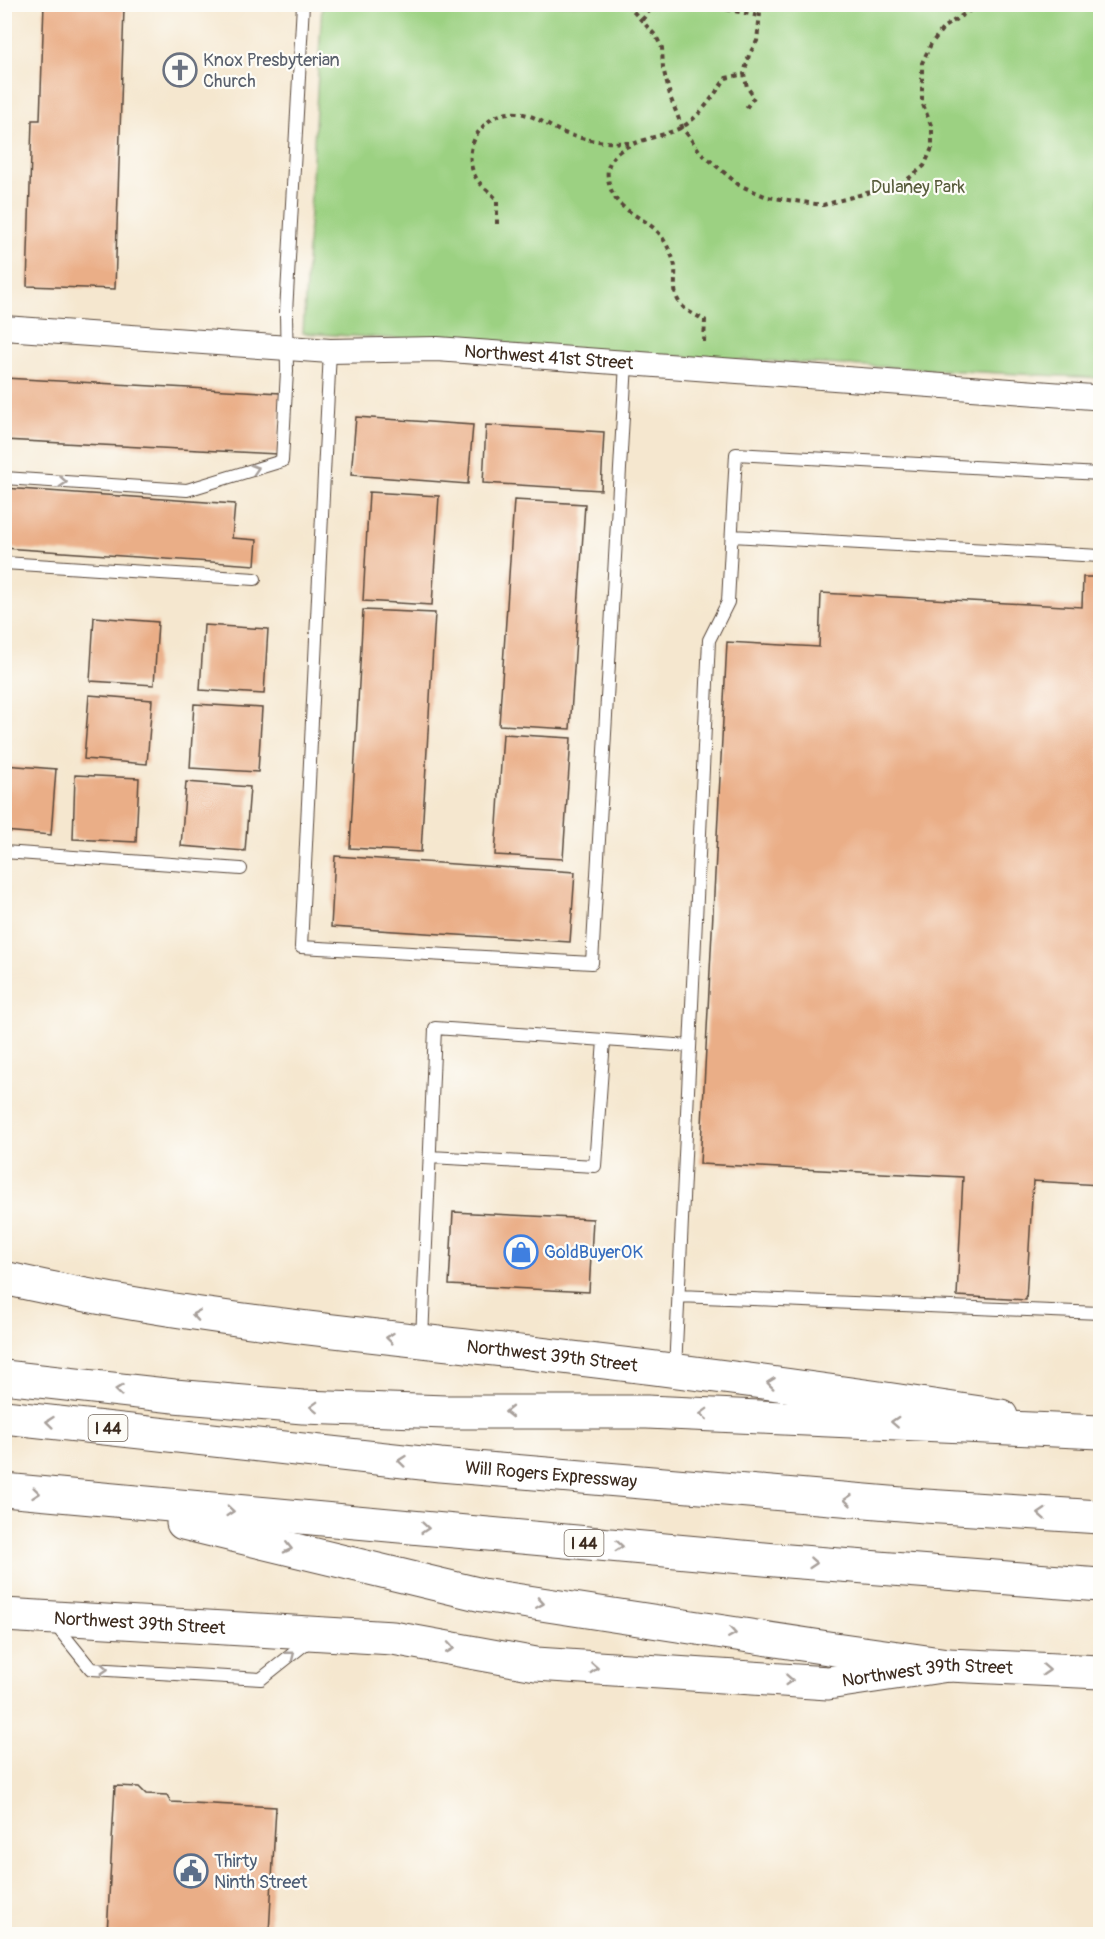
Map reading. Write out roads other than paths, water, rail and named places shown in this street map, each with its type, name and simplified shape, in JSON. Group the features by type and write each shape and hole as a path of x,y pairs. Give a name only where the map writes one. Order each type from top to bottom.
{"main road":[{"name":"Northwest 39th Street","path":"4,1278 80,1295 189,1314 829,1390 1101,1432"},
{"path":"4,1377 174,1396 303,1407 446,1412 647,1412 1101,1432"},
{"name":"Will Rogers Expressway","path":"4,1417 440,1465 925,1506 1101,1518"},
{"path":"4,1490 68,1496 482,1594 948,1665"},
{"name":"I 44","path":"68,1496 774,1560 1101,1585"},
{"name":"Northwest 39th Street","path":"4,1616 393,1638 536,1664 828,1683 948,1665 1101,1672"}],"street":[{"name":"Northwest 41st Street","path":"4,328 286,349 330,351 437,349 1092,397"}],"lane":[{"path":"4,478 187,490 282,461 286,313 303,4"},
{"path":"330,351 301,947 592,963 626,363"},
{"path":"675,1371 708,640 728,602 736,454 1101,474"},
{"path":"732,536 1101,556"},
{"path":"4,563 255,579"},
{"path":"4,852 242,869"},
{"path":"422,1341 435,1028 690,1046"},
{"path":"430,1157 595,1166 604,1040"},
{"path":"678,1296 1101,1313"},
{"path":"49,1617 91,1669 261,1679 318,1633"}],"place":[{"name":"Knox Presbyterian Church","path":"180,70"},
{"name":"GoldBuyerOK","path":"521,1252"},
{"name":"Thirty Ninth Street","path":"191,1871"}],"park label":[{"name":"Dulaney Park","path":"918,187"}]}
